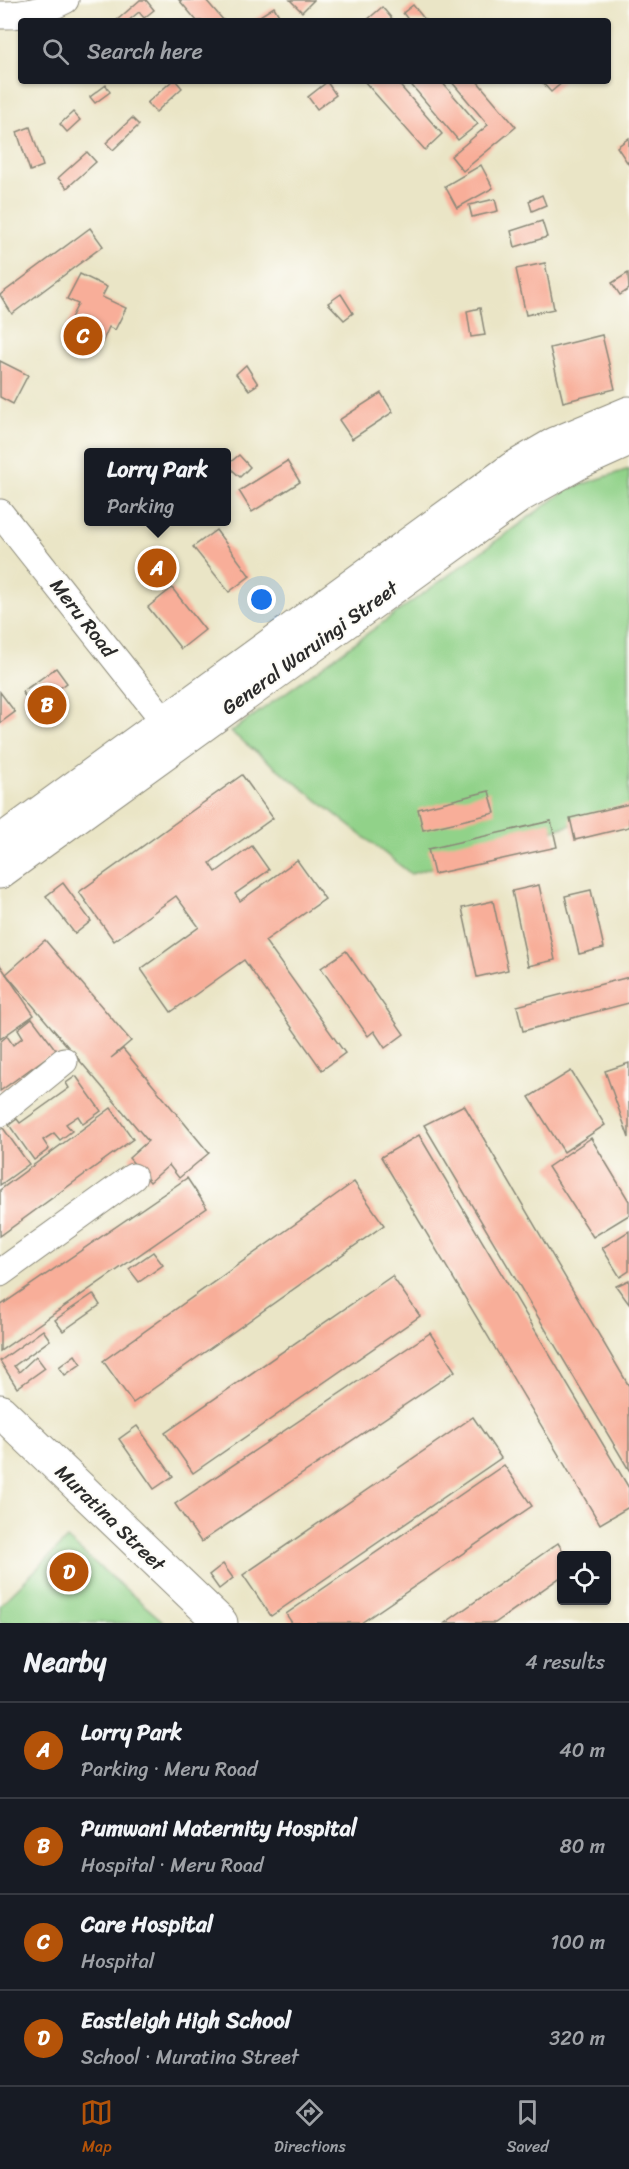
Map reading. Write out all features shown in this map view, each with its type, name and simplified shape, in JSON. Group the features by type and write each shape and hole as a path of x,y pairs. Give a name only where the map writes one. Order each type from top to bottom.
{"main road":[{"name":"General Waruingi Street","path":"0,842 166,723 450,511 512,469 555,444 629,413"},
{"name":"General Waruingi Street","path":"0,872 521,495 578,463 629,440"},
{"name":"Muratina Street","path":"0,1411 221,1623"}],"street":[{"path":"0,15 16,15 47,9 64,0"},
{"name":"Meru Road","path":"0,513 166,723"},
{"path":"0,1113 64,1061"},
{"path":"0,1273 134,1177"}],"green space":[{"path":"629,469 629,807 411,874 231,732 568,489"},
{"path":"67,1539 165,1623 0,1623 0,1605"}],"building":[{"path":"140,0 146,0 154,10 144,18 139,12 132,18 119,18"},
{"path":"179,0 206,0 221,18 194,18"},
{"path":"290,0 314,0 302,12"},
{"path":"413,5 424,18 407,18 403,13"},
{"path":"274,7 280,18 257,18"},
{"path":"382,7 391,18 369,18"},
{"path":"169,84 179,84 182,88 156,112 147,103"},
{"path":"324,84 328,84 336,95 317,109 308,97"},
{"path":"367,84 399,84 442,134 425,150"},
{"path":"411,84 444,84 478,124 458,140"},
{"path":"454,84 480,84 516,127 463,171 451,156 488,125"},
{"path":"544,84 560,84 551,92"},
{"path":"106,85 110,92 95,103 90,97"},
{"path":"73,112 80,120 67,132 60,124"},
{"path":"132,118 139,125 113,150 106,143"},
{"path":"30,127 43,166 30,171 17,132"},
{"path":"629,138 629,165 617,147"},
{"path":"87,152 96,162 67,188 58,178"},
{"path":"481,165 493,188 457,208 445,186"},
{"path":"542,195 546,205 532,211 529,201"},
{"path":"495,199 498,211 472,217 469,205"},
{"path":"542,221 547,237 515,247 511,231"},
{"path":"90,228 103,246 12,314 0,295"},
{"path":"545,263 554,309 526,315 516,269"},
{"path":"628,273 629,289 620,295 612,283"},
{"path":"80,274 107,287 102,297 126,308 115,330 109,327 101,345 66,328 78,304 67,299"},
{"path":"341,294 353,313 344,320 328,303"},
{"path":"480,308 485,335 471,337 467,311"},
{"path":"602,335 615,389 563,402 550,348"},
{"path":"0,361 28,375 13,404 0,397"},
{"path":"246,365 258,384 249,390 236,374"},
{"path":"381,393 393,412 352,439 339,420"},
{"path":"239,455 250,467 240,477 231,469 231,462"},
{"path":"287,461 300,482 252,512 239,491"},
{"path":"216,530 250,576 229,592 193,547"},
{"path":"172,588 205,630 181,649 148,607"},
{"path":"56,668 67,683 33,707 22,692"},
{"path":"0,692 15,712 0,723"},
{"path":"242,775 273,818 210,863 216,872 252,846 269,870 235,894 240,901 297,860 325,899 265,941 345,1053 322,1070 244,960 171,1012 141,969 199,927 176,896 114,941 79,892"},
{"path":"489,791 495,813 423,830 418,809"},
{"path":"629,804 629,827 575,840 570,818"},
{"path":"551,821 557,847 434,874 428,849"},
{"path":"63,883 91,921 75,934 46,896"},
{"path":"539,885 555,960 528,966 512,891"},
{"path":"591,890 604,948 579,954 565,896"},
{"path":"493,901 508,970 477,977 462,908"},
{"path":"45,940 131,1041 111,1058 123,1049 209,1153 179,1178 169,1165 150,1182 129,1158 148,1141 6,974"},
{"path":"346,951 404,1034 385,1048 374,1031 368,1036 321,968"},
{"path":"0,965 34,1015 0,1039"},
{"path":"629,977 629,1003 523,1031 517,1006"},
{"path":"32,1018 59,1054 50,1061 47,1057 0,1091 0,1042 7,1036 13,1045 23,1037 18,1029"},
{"path":"629,1063 629,1138 605,1071"},
{"path":"571,1071 605,1125 564,1152 529,1097"},
{"path":"76,1076 101,1111 83,1124 78,1116 66,1124 72,1131 60,1140 54,1133 43,1140 49,1149 34,1160 9,1125 17,1119 20,1123 69,1088 66,1083"},
{"path":"464,1105 629,1386 629,1470 424,1125"},
{"path":"111,1108 133,1139 0,1236 0,1190"},
{"path":"3,1128 29,1164 0,1185 0,1130"},
{"path":"419,1135 629,1488 629,1507 600,1524 381,1157"},
{"path":"591,1138 629,1201 629,1215 593,1237 548,1167"},
{"path":"187,1178 207,1208 0,1351 0,1306"},
{"path":"354,1182 384,1225 133,1403 103,1361"},
{"path":"629,1231 629,1271 620,1277 602,1248"},
{"path":"153,1252 163,1265 139,1282 129,1269"},
{"path":"392,1276 420,1316 193,1473 165,1433"},
{"path":"629,1280 629,1304 616,1286"},
{"path":"93,1294 100,1305 63,1331 55,1320"},
{"path":"43,1330 50,1340 14,1366 19,1372 36,1356 45,1368 17,1388 0,1361"},
{"path":"430,1333 455,1371 201,1542 175,1504"},
{"path":"75,1355 81,1364 65,1375 59,1367"},
{"path":"473,1417 501,1458 271,1616 243,1575"},
{"path":"137,1426 173,1476 154,1489 119,1439"},
{"path":"504,1465 532,1506 361,1623 292,1623 286,1614"},
{"path":"558,1543 563,1551 557,1551 557,1580 495,1623 445,1623"},
{"path":"223,1564 233,1578 219,1589 209,1575"}],"place":[{"name":"Care Hospital","path":"83,336"},
{"name":"Lorry Park","path":"157,568"},
{"name":"Pumwani Maternity Hospital","path":"47,705"},
{"name":"Eastleigh High School","path":"69,1572"}]}
